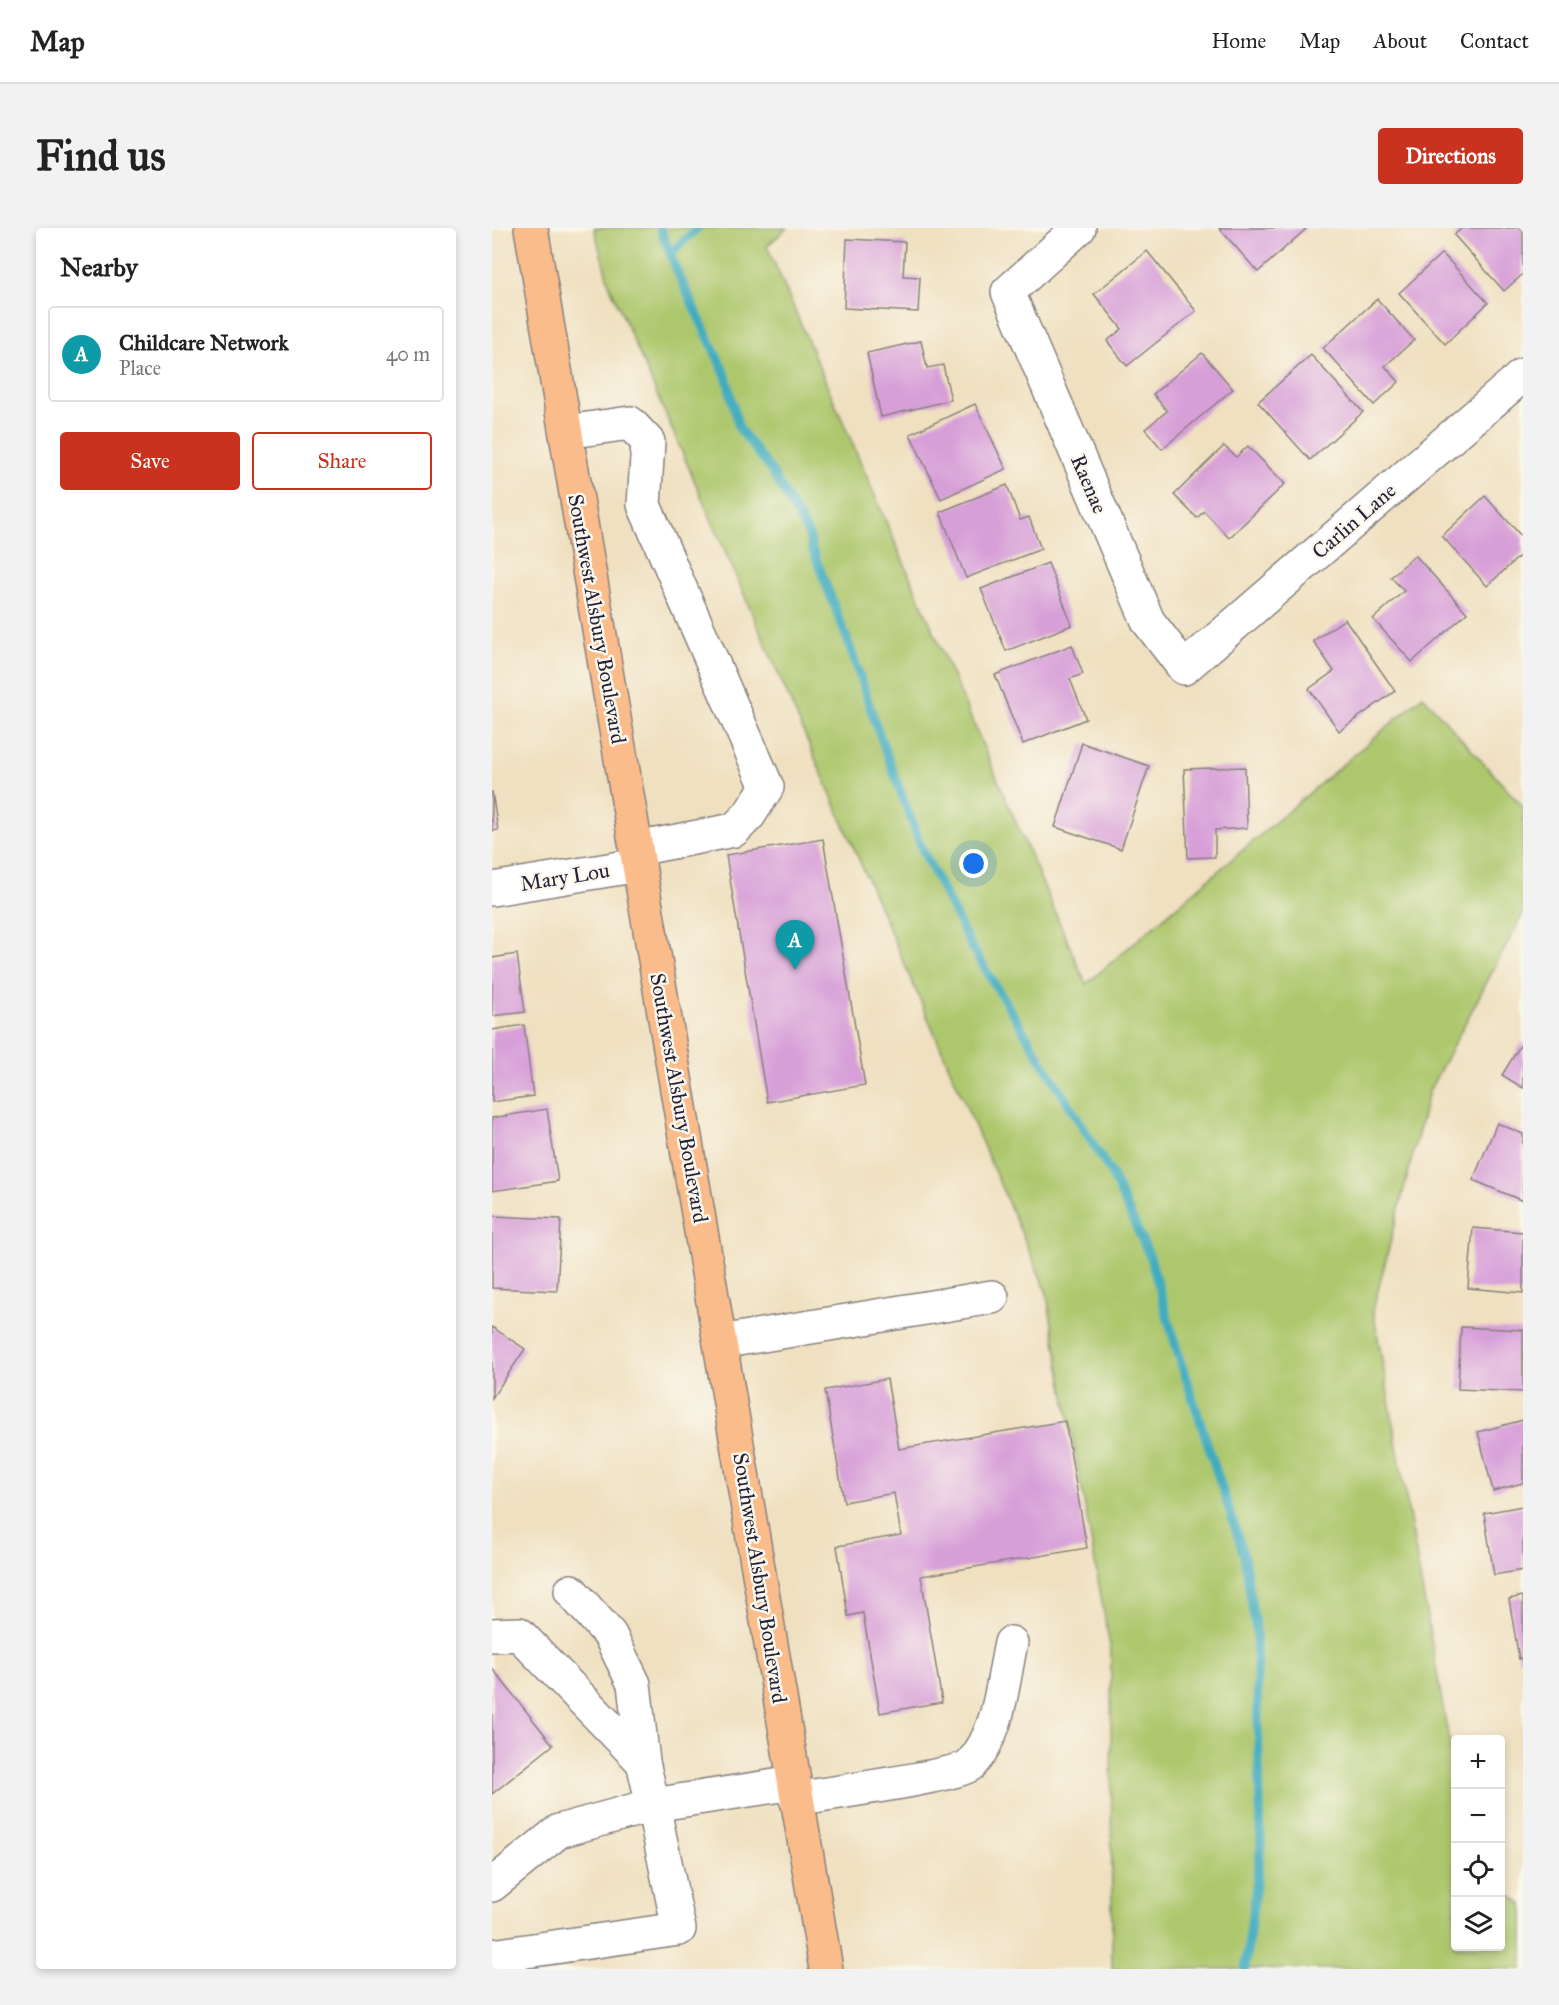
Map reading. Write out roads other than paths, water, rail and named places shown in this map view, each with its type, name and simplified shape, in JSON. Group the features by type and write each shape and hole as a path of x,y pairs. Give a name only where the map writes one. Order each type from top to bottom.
{"main road":[{"name":"Southwest Alsbury Boulevard","path":"531,228 826,1969"}],"street":[{"name":"Raenae","path":"1079,228 1008,292 1148,621 1184,668"},
{"name":"Carlin Lane","path":"1184,668 1523,375"},
{"name":"Mary Lou","path":"492,890 637,857 734,830 748,815 767,787 644,505 648,442 630,423 566,432"},
{"path":"720,1342 992,1297"},
{"path":"492,1956 679,1929 643,1762 634,1684 610,1635 571,1592"},
{"path":"492,1635 519,1634 643,1762"},
{"path":"492,1885 559,1831 653,1806 936,1776 969,1766 985,1743 999,1708 1011,1644"}],"waterway":[{"path":"660,228 677,271 726,376 739,428 771,470 809,535 922,849 971,946 1111,1173 1150,1257 1179,1357 1244,1555 1256,1631 1261,1846 1245,1969"},
{"path":"671,252 698,228"}],"place":[{"name":"Childcare Network","path":"795,970"}]}
